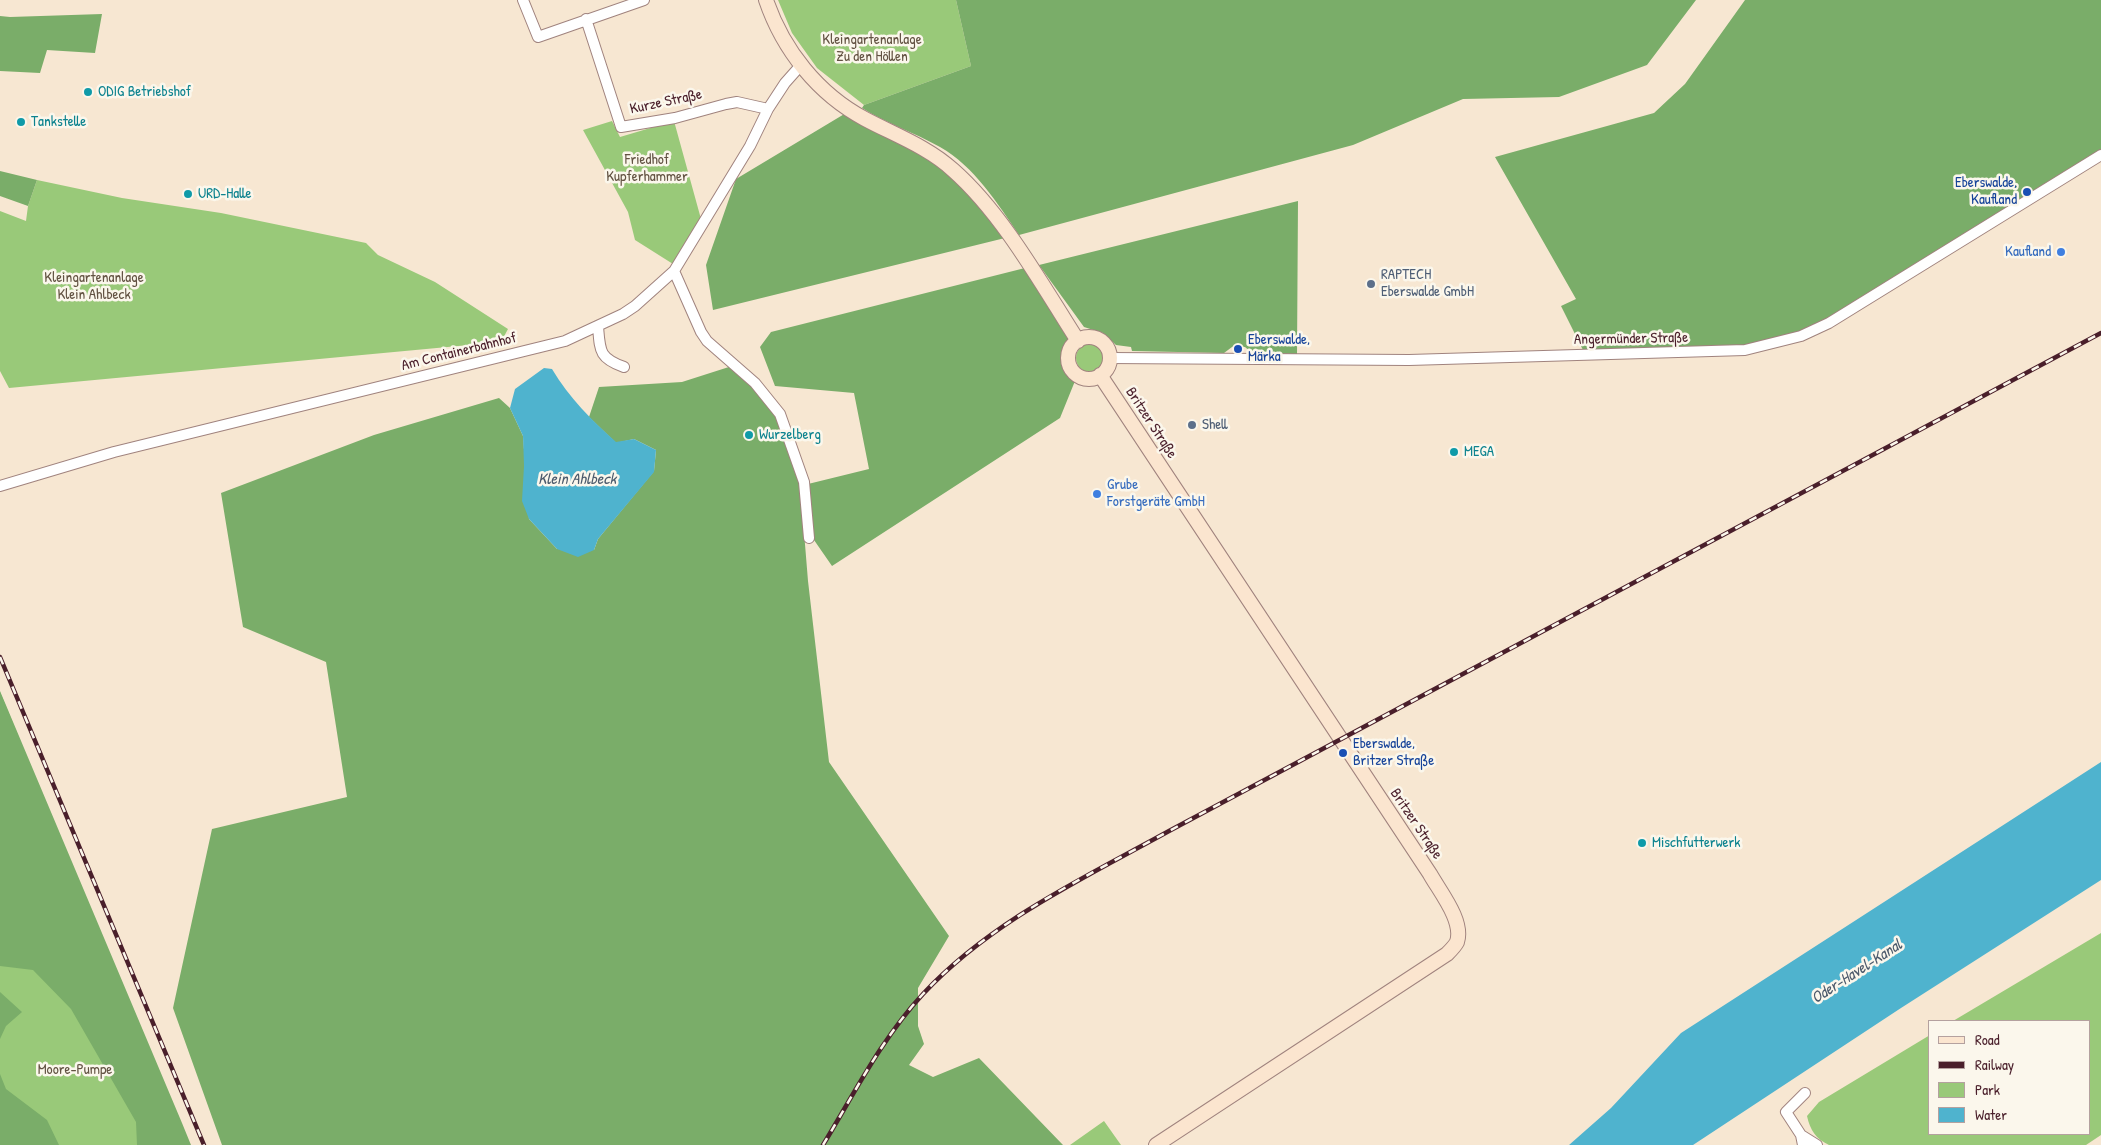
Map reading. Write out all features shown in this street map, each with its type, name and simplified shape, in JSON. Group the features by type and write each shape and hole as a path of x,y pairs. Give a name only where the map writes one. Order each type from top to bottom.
{"main road":[{"path":"766,0 773,20 786,44 812,79 864,118 937,157 971,187 1006,231 1078,341"},
{"path":"1084,338 1096,338 1106,346 1110,358 1107,368 1100,375 1087,378 1080,376 1073,370 1069,354 1074,344 1078,341 1084,338"},
{"name":"Britzer Straße","path":"1100,375 1430,874 1457,922 1459,933 1456,944 1436,962 1156,1145"}],"street":[{"path":"523,0 538,37 644,0"},
{"name":"Kurze Straße","path":"586,19 621,127 676,118 737,102 768,109"},
{"name":"Am Containerbahnhof","path":"0,486 114,452 565,341 598,326 636,306 674,271 750,146 768,109 785,83 801,65"},
{"name":"Angermünder Straße","path":"1110,358 1408,360 1715,352 1754,349 1801,336 1829,323 2101,155"},
{"path":"674,271 700,332 707,341 755,383 780,414 804,482 808,538"},
{"path":"598,326 600,351 610,362 624,368"},
{"path":"1805,1093 1786,1112 1802,1140 1817,1145"}],"green space":[{"name":"Kleingartenanlage Zu den Höllen","path":"778,0 956,0 971,66 864,105 817,68 792,33"},
{"path":"956,0 1696,0 1647,65 1559,97 1463,99 1353,145 1019,235 984,186 964,164 940,147 862,108 864,105 971,66"},
{"path":"1745,0 2101,0 2101,155 1850,312 1772,345 1584,352 1561,306 1576,299 1495,157 1654,113 1685,84"},
{"path":"102,14 95,53 47,50 40,73 0,71 0,16"},
{"path":"846,113 918,150 952,175 1005,238 713,310 706,265 736,179"},
{"name":"Friedhof Kupferhammer","path":"612,121 620,137 674,121 701,219 673,264 635,240 628,212 583,130"},
{"path":"0,171 37,180 28,206 0,196"},
{"name":"Kleingartenanlage Klein Ahlbeck","path":"37,180 122,198 221,213 366,243 378,255 435,282 508,329 501,342 9,388 0,371 0,211 26,221 28,206"},
{"path":"1298,201 1297,354 1252,353 1245,347 1232,347 1224,353 1132,351 1131,347 1116,345 1103,333 1084,327 1039,265"},
{"path":"1025,268 1068,338 1066,363 1075,381 1060,418 832,566 814,540 808,484 869,469 854,393 775,386 760,347 771,332"},
{"path":"1090,344 1100,348 1104,358 1100,368 1090,372 1080,368 1076,358 1080,348"},
{"path":"732,366 753,386 775,416 790,449 800,483 808,581 829,762 949,936 918,988 918,1026 924,1044 909,1065 933,1077 979,1058 1063,1145 222,1145 173,1008 212,829 347,797 326,662 243,627 221,493 374,435 499,398 510,408 523,436 529,519 557,549 594,550 598,539 654,471 656,450 634,439 616,443 589,417 599,387 682,382"},
{"name":"Moore-Pumpe","path":"0,691 191,1145 137,1145 136,1122 71,1009 33,970 0,966"},
{"name":"Moore-Pumpe","path":"0,692 188,1145 0,1145"},
{"path":"2101,933 2101,1135 2086,1145 1829,1145 1814,1134 1807,1116 1819,1102 1928,1036 1928,1135 2091,1135 2091,1020 1955,1020"},
{"path":"0,992 22,1012 6,1026 0,1039"},
{"path":"0,1074 6,1089 47,1120 59,1145 0,1145"},
{"path":"1104,1121 1121,1145 1070,1145"}],"water":[{"name":"Klein Ahlbeck","path":"544,368 552,369 573,399 616,442 634,439 656,450 654,472 598,539 594,550 578,557 557,549 529,519 522,501 523,436 510,408 515,389"},
{"name":"Oder-Havel-Kanal","path":"2101,762 2101,880 1901,1008 1693,1145 1569,1145 1611,1108 1681,1033"}],"railway":[{"path":"823,1145 857,1086 908,1011 950,968 978,944 1008,923 1072,884 1169,831 2101,333"},
{"path":"0,657 204,1145"}],"place":[{"name":"ODIG Betriebshof","path":"88,92"},
{"name":"Tankstelle","path":"21,122"},
{"name":"Eberswalde, Kaufland","path":"2027,192"},
{"name":"URD-Halle","path":"188,194"},
{"name":"Kaufland","path":"2061,252"},
{"name":"RAPTECH Eberswalde GmbH","path":"1371,284"},
{"name":"Eberswalde, Märka","path":"1238,349"},
{"name":"Shell","path":"1192,425"},
{"name":"Wurzelberg","path":"749,435"},
{"name":"MEGA","path":"1454,452"},
{"name":"Grube Forstgeräte GmbH","path":"1097,494"},
{"name":"Eberswalde, Britzer Straße","path":"1343,753"},
{"name":"Mischfutterwerk","path":"1642,843"}]}
